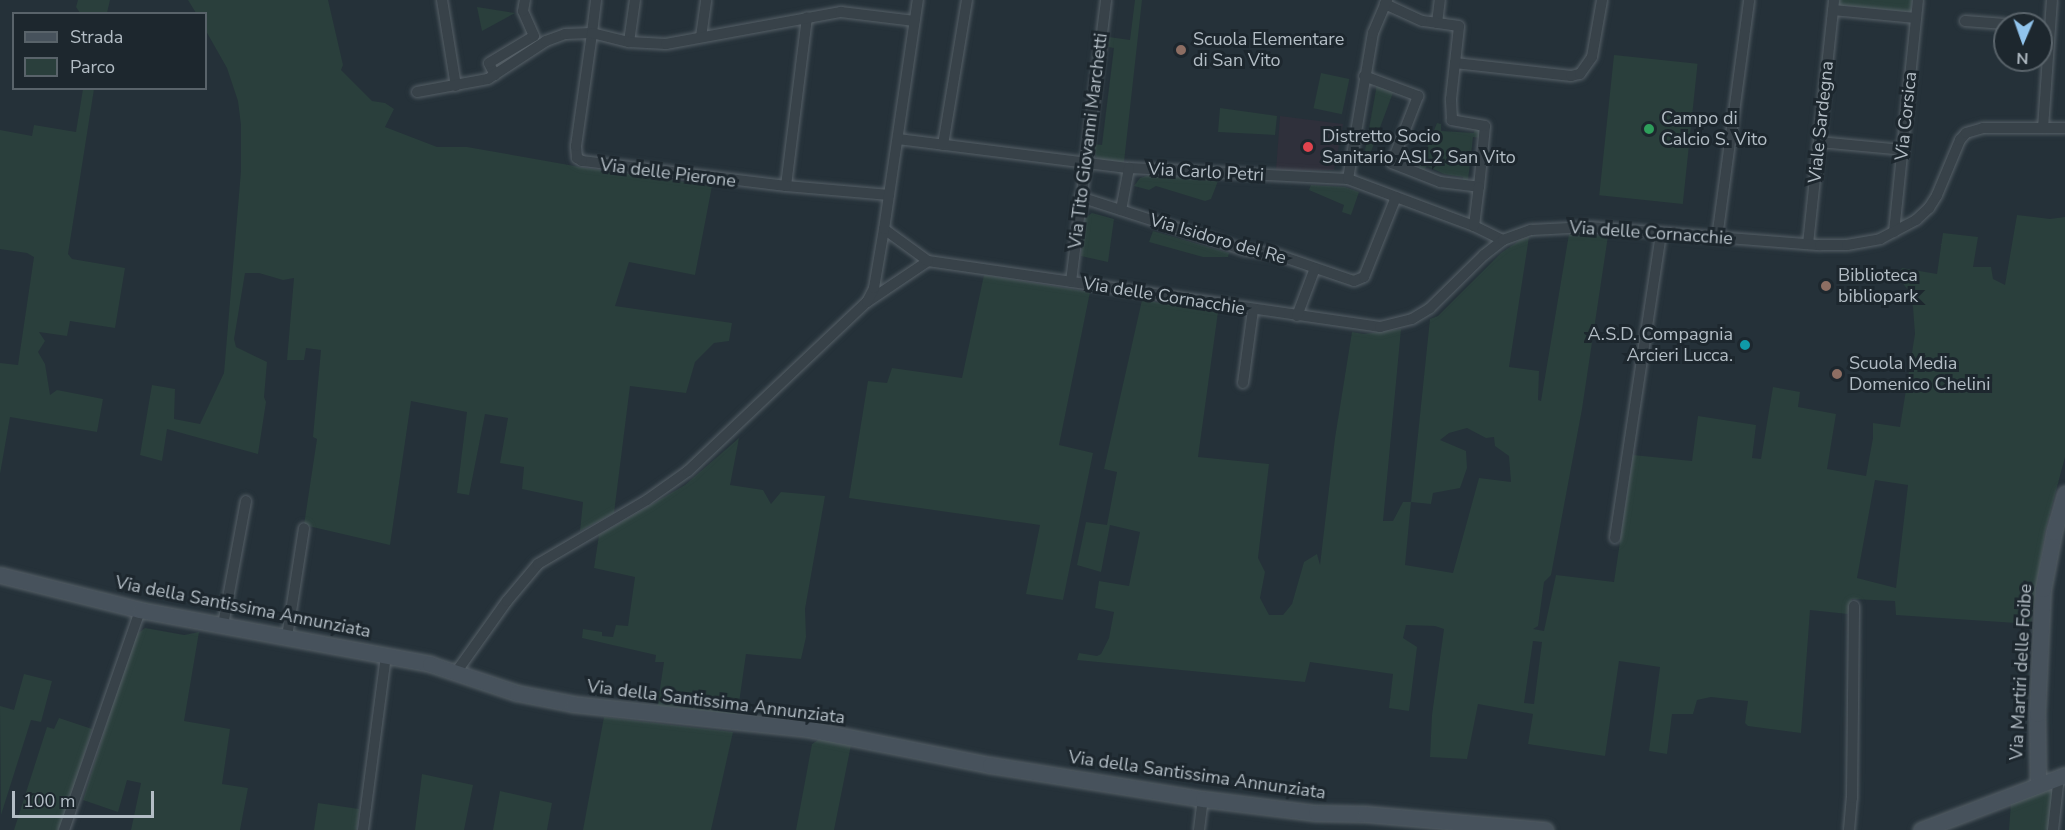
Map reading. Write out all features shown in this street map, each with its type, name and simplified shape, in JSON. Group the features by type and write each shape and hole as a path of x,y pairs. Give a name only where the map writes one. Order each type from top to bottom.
{"street":[{"path":"442,0 456,86"},
{"path":"495,75 489,63 534,36 523,11 525,0"},
{"path":"592,33 596,0"},
{"path":"629,42 635,0"},
{"path":"701,38 706,0"},
{"path":"867,302 874,288 884,230 918,0"},
{"path":"943,145 967,0"},
{"name":"Via Tito Giovanni Marchetti","path":"1071,282 1106,0"},
{"path":"1437,23 1440,0"},
{"path":"1455,63 1571,76 1580,74 1592,57 1602,0"},
{"path":"1717,238 1749,0"},
{"name":"Via Corsica","path":"1894,232 1918,0"},
{"path":"1348,179 1373,33 1386,2 1422,21 1459,26 1451,99 1452,120 1485,126 1474,226"},
{"path":"1834,5 1916,18"},
{"name":"Viale Sardegna","path":"1808,244 1834,5"},
{"path":"417,92 456,86 495,75 546,40 565,34 592,33 629,42 666,44 841,12 914,21"},
{"path":"786,186 807,17"},
{"path":"1965,21 1993,23"},
{"name":"Via delle Pierone","path":"592,33 576,147 577,158 590,164 889,195"},
{"path":"2043,128 2045,72"},
{"path":"1364,76 1418,96 1392,163 1440,182 1479,187"},
{"name":"Via delle Cornacchie","path":"928,261 1366,327 1393,325 1412,319 1430,308 1484,255 1503,240 1531,230 1565,226 1808,244 1864,243 1894,232 1916,220 1929,208 1937,195 1960,140 1966,133 1983,128 2065,128"},
{"name":"Via Carlo Petri","path":"898,139 1129,168 1348,179 1474,226 1503,240"},
{"path":"1819,142 1903,150"},
{"path":"1121,210 1129,168"},
{"name":"Via Isidoro del Re","path":"1080,197 1244,250 1275,254 1354,281 1364,277 1396,197"},
{"path":"457,670 507,601 538,564 646,500 688,471 867,302 928,261 884,230"},
{"path":"1615,538 1660,233"},
{"path":"1298,316 1315,268"},
{"path":"1243,383 1253,310"},
{"name":"Via Martiri delle Foibe","path":"2038,783 2037,714 2043,589 2054,532 2065,494"},
{"path":"223,625 246,501"},
{"path":"287,637 304,528"},
{"name":"Via della Santissima Annunziata","path":"0,575 140,610 457,670 517,693 573,704 808,729 990,765 1203,799 1316,813 1365,814 1545,830"},
{"path":"1849,830 1852,798 1854,606"},
{"path":"64,830 140,610"},
{"path":"363,830 386,655"},
{"path":"1922,830 2038,783 2062,776 2053,830"},
{"path":"1199,830 1203,799"}],"shaded area":[{"name":"Distretto Socio Sanitario ASL2 San Vito","path":"1280,116 1343,124 1334,170 1276,171"}],"green space":[{"path":"78,0 110,0 107,12 79,12 76,7"},
{"path":"188,0 328,0 343,65 341,70 372,101 385,103 394,109 385,127 437,147 467,147 580,167 712,186 695,275 629,262 615,306 732,323 729,341 714,343 695,362 686,393 630,386 614,513 580,531 583,502 522,489 524,467 500,463 508,418 485,414 469,495 457,493 467,412 411,401 390,545 304,525 317,439 313,437 321,350 306,348 304,360 287,360 294,278 283,280 259,273 245,273 234,339 236,347 267,362 264,397 266,402 258,454 167,429 162,461 140,455 152,385 175,389 174,419 200,424 224,373 241,171 241,125 238,101 227,68 207,33 207,12 195,12"},
{"path":"1135,0 1142,0 1124,162 1102,160 1097,158 1093,144 1102,145 1114,48 1108,47 1109,37 1130,40"},
{"path":"1837,0 1912,0 1911,12 1836,5"},
{"path":"477,7 515,13 482,31"},
{"name":"Campo di Calcio S. Vito","path":"1614,55 1698,64 1683,204 1599,195"},
{"path":"1321,73 1349,79 1342,114 1314,108"},
{"path":"1377,84 1394,90 1369,157 1364,156"},
{"path":"83,90 94,90 68,254 72,259 125,268 115,328 70,321 67,336 39,332 45,341 38,352 45,364 50,395 57,390 103,399 97,432 10,417 0,474 0,363 18,365 34,257 27,253 0,249 0,130 32,136 34,125 76,132"},
{"path":"1220,108 1277,116 1275,135 1218,132"},
{"path":"1437,123 1441,124 1441,131 1474,133 1475,126 1480,127 1480,138 1473,137 1468,180 1476,181 1463,183 1463,177 1444,174 1427,166 1423,172 1418,170"},
{"path":"1149,175 1218,179 1218,181 1211,199 1205,201 1156,186 1149,190 1134,186 1140,178"},
{"path":"1311,185 1345,187 1359,192 1351,215 1342,212 1344,205 1309,190"},
{"path":"1092,213 1114,219 1108,262 1081,256 1085,218"},
{"path":"2017,215 2050,219 2065,217 2065,457 2045,532 2031,624 1896,615 1895,601 1852,599 1848,614 1810,610 1801,733 1748,726 1745,723 1748,701 1711,697 1697,700 1693,714 1672,714 1667,754 1649,751 1660,667 1619,661 1605,756 1528,744 1533,714 1478,704 1467,759 1430,757 1432,715 1444,629 1435,626 1406,625 1403,638 1417,647 1409,711 1389,708 1393,674 1310,662 1305,682 1077,660 1079,653 1097,656 1101,654 1109,638 1114,612 1095,608 1099,581 1129,586 1140,532 1110,525 1101,572 1077,565 1086,522 1107,525 1117,472 1104,469 1142,300 1218,312 1198,457 1269,464 1258,558 1265,572 1260,598 1269,615 1283,615 1292,604 1304,562 1317,554 1320,565 1335,438 1352,332 1364,334 1401,329 1383,521 1393,521 1403,502 1411,502 1430,319 1438,316 1501,253 1520,240 1529,237 1509,367 1539,371 1538,400 1541,401 1569,234 1608,236 1582,409 1551,575 1544,582 1538,626 1533,629 1544,631 1556,575 1614,582 1633,455 1692,461 1698,416 1756,425 1752,458 1761,459 1773,387 1800,392 1798,407 1836,414 1827,469 1866,476 1873,438 1873,423 1900,427 1915,334 1913,307 1908,290 1897,276 1902,268 1937,274 1943,233 1978,237 1973,267 1991,267 1993,279 2005,285","holes":["1467,428 1486,438 1494,437 1495,446 1509,456 1511,482 1479,478 1453,573 1405,565 1411,502 1431,504 1433,493 1460,488 1467,468 1466,451 1440,440 1449,433","1875,480 1908,485 1896,588 1857,578","1533,641 1542,642 1534,704 1524,703"]},
{"path":"1153,231 1229,253 1228,257 1203,257 1149,242"},
{"path":"984,275 1090,292 1059,445 1093,453 1063,600 1026,594 1040,525 849,498 868,381 887,383 892,368 962,378"},
{"path":"739,438 730,485 763,490 771,504 781,492 825,496 805,609 806,637 801,659 746,654 737,717 657,708 664,662 655,662 656,655 582,638 583,629 602,632 602,636 613,637 616,625 628,626 635,577 594,568 599,535 685,485"},
{"path":"145,628 184,635 199,632 184,721 230,729 222,784 248,788 240,830 131,830 141,783 127,780 118,812 83,800 131,646 137,634"},
{"path":"24,674 52,681 41,722 31,720 1,815 0,706 14,710"},
{"path":"604,717 733,732 711,830 583,830"},
{"path":"59,718 92,729 61,830 14,830 47,727 54,729"},
{"path":"821,738 851,745 834,830 796,830 812,744"},
{"path":"422,774 473,785 464,830 415,830"},
{"path":"2054,783 2050,830 2009,830 2011,803"},
{"path":"500,791 552,803 547,830 493,830"},
{"path":"318,803 359,809 357,830 314,830"}],"place":[{"name":"Scuola Elementare di San Vito","path":"1181,50"},
{"name":"Campo di Calcio S. Vito","path":"1649,129"},
{"name":"Distretto Socio Sanitario ASL2 San Vito","path":"1308,147"},
{"name":"Biblioteca bibliopark","path":"1826,286"},
{"name":"A.S.D. Compagnia Arcieri Lucca.","path":"1745,345"},
{"name":"Scuola Media Domenico Chelini","path":"1837,374"}]}
